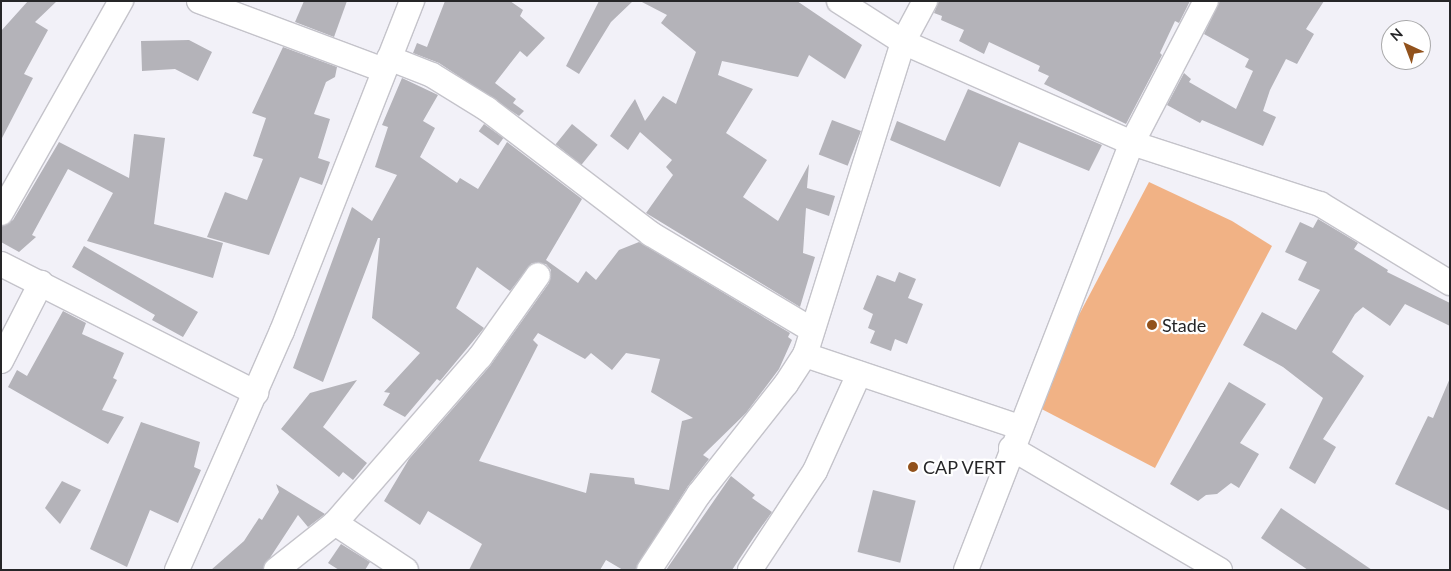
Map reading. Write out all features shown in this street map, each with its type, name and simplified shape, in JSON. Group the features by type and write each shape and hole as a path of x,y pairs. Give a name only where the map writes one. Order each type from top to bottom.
{"street":[{"path":"1,213 120,1"},
{"path":"199,1 386,64 432,75 487,109 651,234 812,330"},
{"path":"177,570 256,393 412,1"},
{"path":"839,1 903,42 1132,142 1320,204 1450,284"},
{"path":"649,570 699,494 786,384 805,354 903,42 925,1"},
{"path":"966,570 1015,438 1132,142 1206,1"},
{"path":"1,264 256,393"},
{"path":"276,570 335,523 480,357 538,275"},
{"path":"1,361 41,283"},
{"path":"805,354 1015,438 1220,570"},
{"path":"750,570 815,471 859,374"},
{"path":"335,523 406,570"}],"shaded area":[{"name":"Stade","path":"1149,182 1232,221 1272,246 1155,468 1032,404"}],"building":[{"path":"28,1 57,1 35,22 48,30 24,74 33,78 1,140 1,31"},
{"path":"304,1 347,1 334,37 295,22"},
{"path":"445,1 510,1 523,10 520,16 545,38 527,57 520,51 495,83 516,99 513,103 524,111 519,116 439,63 413,53 417,43 427,47"},
{"path":"599,1 633,1 611,22 579,74 566,66"},
{"path":"640,1 797,1 862,45 845,79 809,55 798,77 722,61 718,75 753,89 726,133 767,160 743,197 778,221 809,164 807,188 835,196 829,216 806,208 803,253 815,257 800,307 646,213 673,175 666,167 672,160 640,132 628,150 610,136 635,99 645,121 663,96 676,104 696,52 661,23 667,15"},
{"path":"939,1 1190,1 1179,23 1175,21 1160,53 1162,55 1126,124 1044,84 1049,76 1038,71 1040,66 989,42 984,54 959,41 964,30 941,20 942,16 934,13"},
{"path":"1220,1 1324,1 1306,29 1314,34 1297,64 1286,59 1270,90 1263,111 1276,117 1263,146 1202,120 1200,123 1167,105 1184,73 1191,79 1189,82 1236,109 1253,71 1245,67 1249,59 1204,34"},
{"path":"189,40 212,52 198,81 175,69 142,71 141,41"},
{"path":"283,47 337,67 335,77 326,82 314,114 330,119 318,158 330,162 322,185 300,177 269,255 207,237 225,192 247,200 263,159 253,156 266,118 252,113"},
{"path":"402,78 438,95 423,121 435,128 420,157 457,183 460,178 478,189 507,142 582,199 546,260 578,283 586,271 596,280 619,250 639,242 790,333 788,337 792,340 779,369 746,413 703,455 709,459 688,486 635,570 623,570 606,560 600,570 469,570 482,544 428,511 420,525 384,501 409,459 490,366 549,283 551,270 546,264 532,263 510,291 477,267 456,308 484,328 440,381 437,379 405,417 383,405 390,393 384,392 420,353 372,318 380,238 378,238 323,382 293,368 352,207 372,221 397,175 375,167 388,127 382,125","holes":["538,333 585,359 591,353 612,370 626,353 660,359 651,392 693,418 682,421 669,490 635,484 634,478 590,473 586,493 479,461 538,345 533,340"]},
{"path":"968,89 1102,145 1089,171 1019,142 1000,187 890,140 897,121 945,141"},
{"path":"832,120 861,131 848,166 819,155"},
{"path":"484,124 503,138 498,145 479,131"},
{"path":"572,124 598,145 581,165 556,144"},
{"path":"134,134 165,138 154,224 223,243 213,278 87,241 113,193 68,169 32,235 36,237 19,252 1,242 1,227 13,220 59,142 129,178"},
{"path":"1318,219 1358,243 1354,249 1388,270 1387,272 1450,303 1450,326 1405,304 1390,326 1363,307 1355,314 1332,352 1364,376 1323,439 1336,447 1315,484 1289,468 1323,398 1283,367 1243,345 1262,312 1296,330 1320,290 1298,280 1307,262 1285,252 1300,222 1313,228"},
{"path":"84,246 198,312 183,337 152,320 155,315 72,267"},
{"path":"899,272 916,279 908,298 923,304 907,344 895,339 891,351 870,343 875,331 868,328 873,314 863,309 877,275 895,282"},
{"path":"63,311 86,323 82,334 124,353 113,378 117,380 102,410 124,417 108,444 8,387 17,370 27,376"},
{"path":"1450,378 1450,511 1395,484 1428,416 1433,418"},
{"path":"357,380 323,427 367,463 353,480 343,472 339,477 281,429 310,393"},
{"path":"1229,382 1266,404 1240,443 1259,454 1239,488 1231,483 1217,494 1206,495 1198,501 1170,484"},
{"path":"141,422 200,442 194,467 201,470 178,523 150,510 127,567 90,549"},
{"path":"731,476 755,495 752,498 772,512 732,570 666,570"},
{"path":"62,481 81,490 60,524 45,508"},
{"path":"276,484 325,514 308,527 298,515 262,570 211,570 244,541 259,518 262,520 279,492"},
{"path":"873,490 916,501 900,563 858,552"},
{"path":"1281,508 1372,570 1308,570 1261,538"},
{"path":"341,544 370,562 365,570 339,570 328,563"}],"place":[{"name":"Stade","path":"1152,325"},
{"name":"CAP VERT","path":"913,467"}]}
